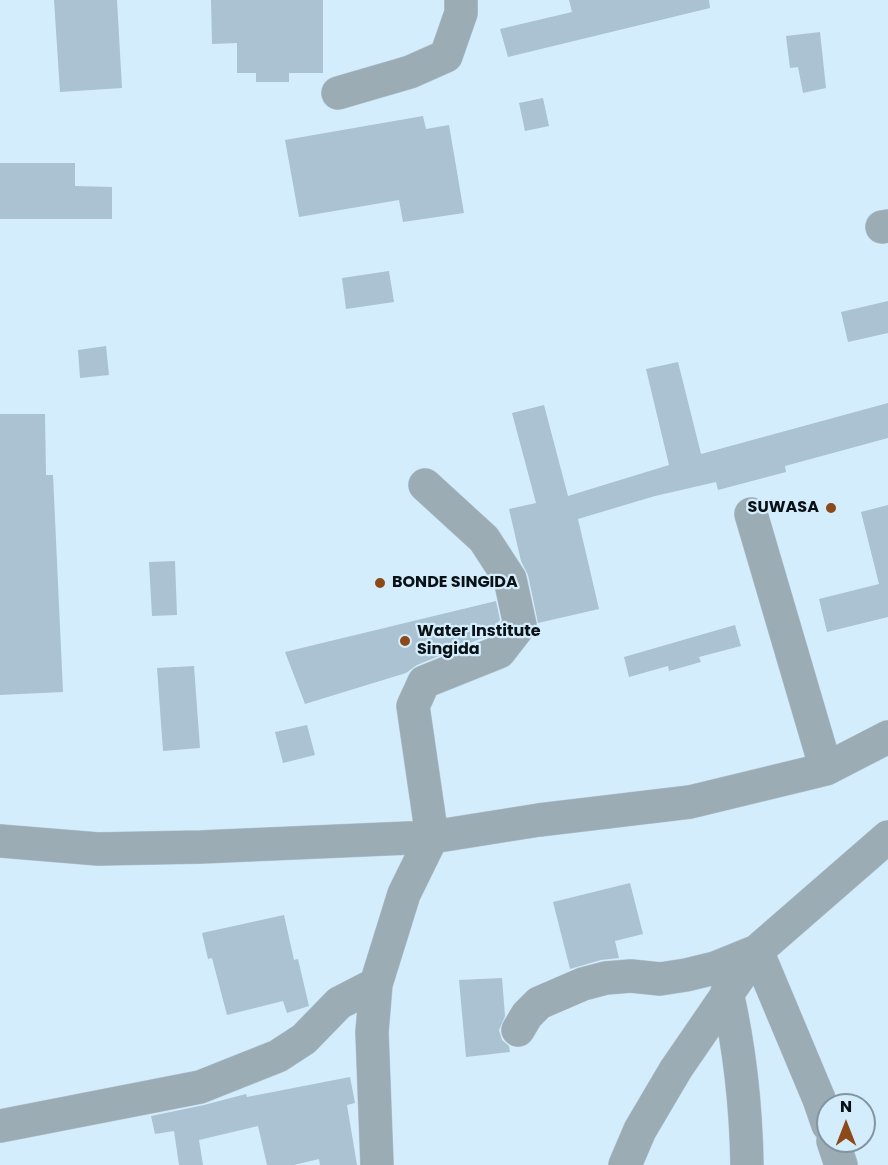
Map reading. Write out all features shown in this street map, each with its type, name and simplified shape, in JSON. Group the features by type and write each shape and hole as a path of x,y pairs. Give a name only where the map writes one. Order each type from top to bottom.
{"street":[{"path":"338,93 410,72 446,56 461,13 461,0"},
{"path":"377,1165 372,1032 376,984 404,894 432,837 413,706 424,682 499,652 520,624 510,579 484,539 425,485"},
{"path":"751,514 826,769"},
{"path":"0,841 98,849 432,837 540,820 690,802 826,769 888,737"},
{"path":"625,1165 640,1130 676,1069 757,951 888,837"},
{"path":"518,1030 527,1015 540,1003 583,984 606,978 631,976 660,979 686,975 715,968 757,951"},
{"path":"757,951 816,1093"},
{"path":"0,1126 200,1087 278,1056 304,1039 339,1003 376,984"},
{"path":"727,992 739,1044 744,1089 747,1165"}],"building":[{"path":"54,0 117,0 122,88 60,92"},
{"path":"211,0 323,0 323,73 289,73 289,82 256,82 256,73 237,73 237,43 212,44"},
{"path":"569,0 709,0 710,8 508,57 500,29 572,12"},
{"path":"820,32 826,88 803,93 798,67 790,68 786,36"},
{"path":"543,98 549,126 525,131 519,103"},
{"path":"423,116 426,129 449,125 464,213 403,222 399,200 299,217 285,140"},
{"path":"0,163 75,163 75,186 112,187 112,219 0,219"},
{"path":"389,271 394,302 346,309 342,278"},
{"path":"888,301 888,333 848,342 841,312"},
{"path":"106,346 109,375 80,378 78,350"},
{"path":"678,362 701,454 888,403 888,438 785,466 786,472 718,490 716,482 655,496 578,519 599,609 538,623 528,575 521,561 509,509 536,503 512,413 544,405 568,496 669,465 646,369"},
{"path":"0,414 45,414 46,475 53,475 63,692 0,695"},
{"path":"888,505 888,617 827,632 819,599 879,584 861,512"},
{"path":"175,561 177,615 152,616 149,562"},
{"name":"Water Institute Singida","path":"496,601 500,620 487,636 417,665 406,673 305,704 285,652"},
{"path":"735,625 741,646 699,657 701,662 669,671 668,666 629,677 624,657"},
{"path":"194,666 200,748 163,751 157,668"},
{"path":"307,725 315,755 283,763 275,732"},
{"path":"630,883 643,934 615,941 619,958 601,960 570,969 553,902"},
{"path":"284,915 294,960 298,959 309,1006 287,1013 283,1001 227,1015 212,958 208,959 202,933"},
{"path":"502,978 505,1016 499,1030 510,1052 466,1057 459,980"},
{"path":"350,1077 355,1103 347,1105 357,1165 320,1165 319,1159 294,1165 267,1165 258,1126 199,1140 203,1165 179,1165 174,1131 155,1134 151,1116 246,1094 247,1097"}],"place":[{"name":"SUWASA","path":"831,508"},
{"name":"BONDE SINGIDA","path":"380,583"},
{"name":"Water Institute Singida","path":"405,641"}]}
